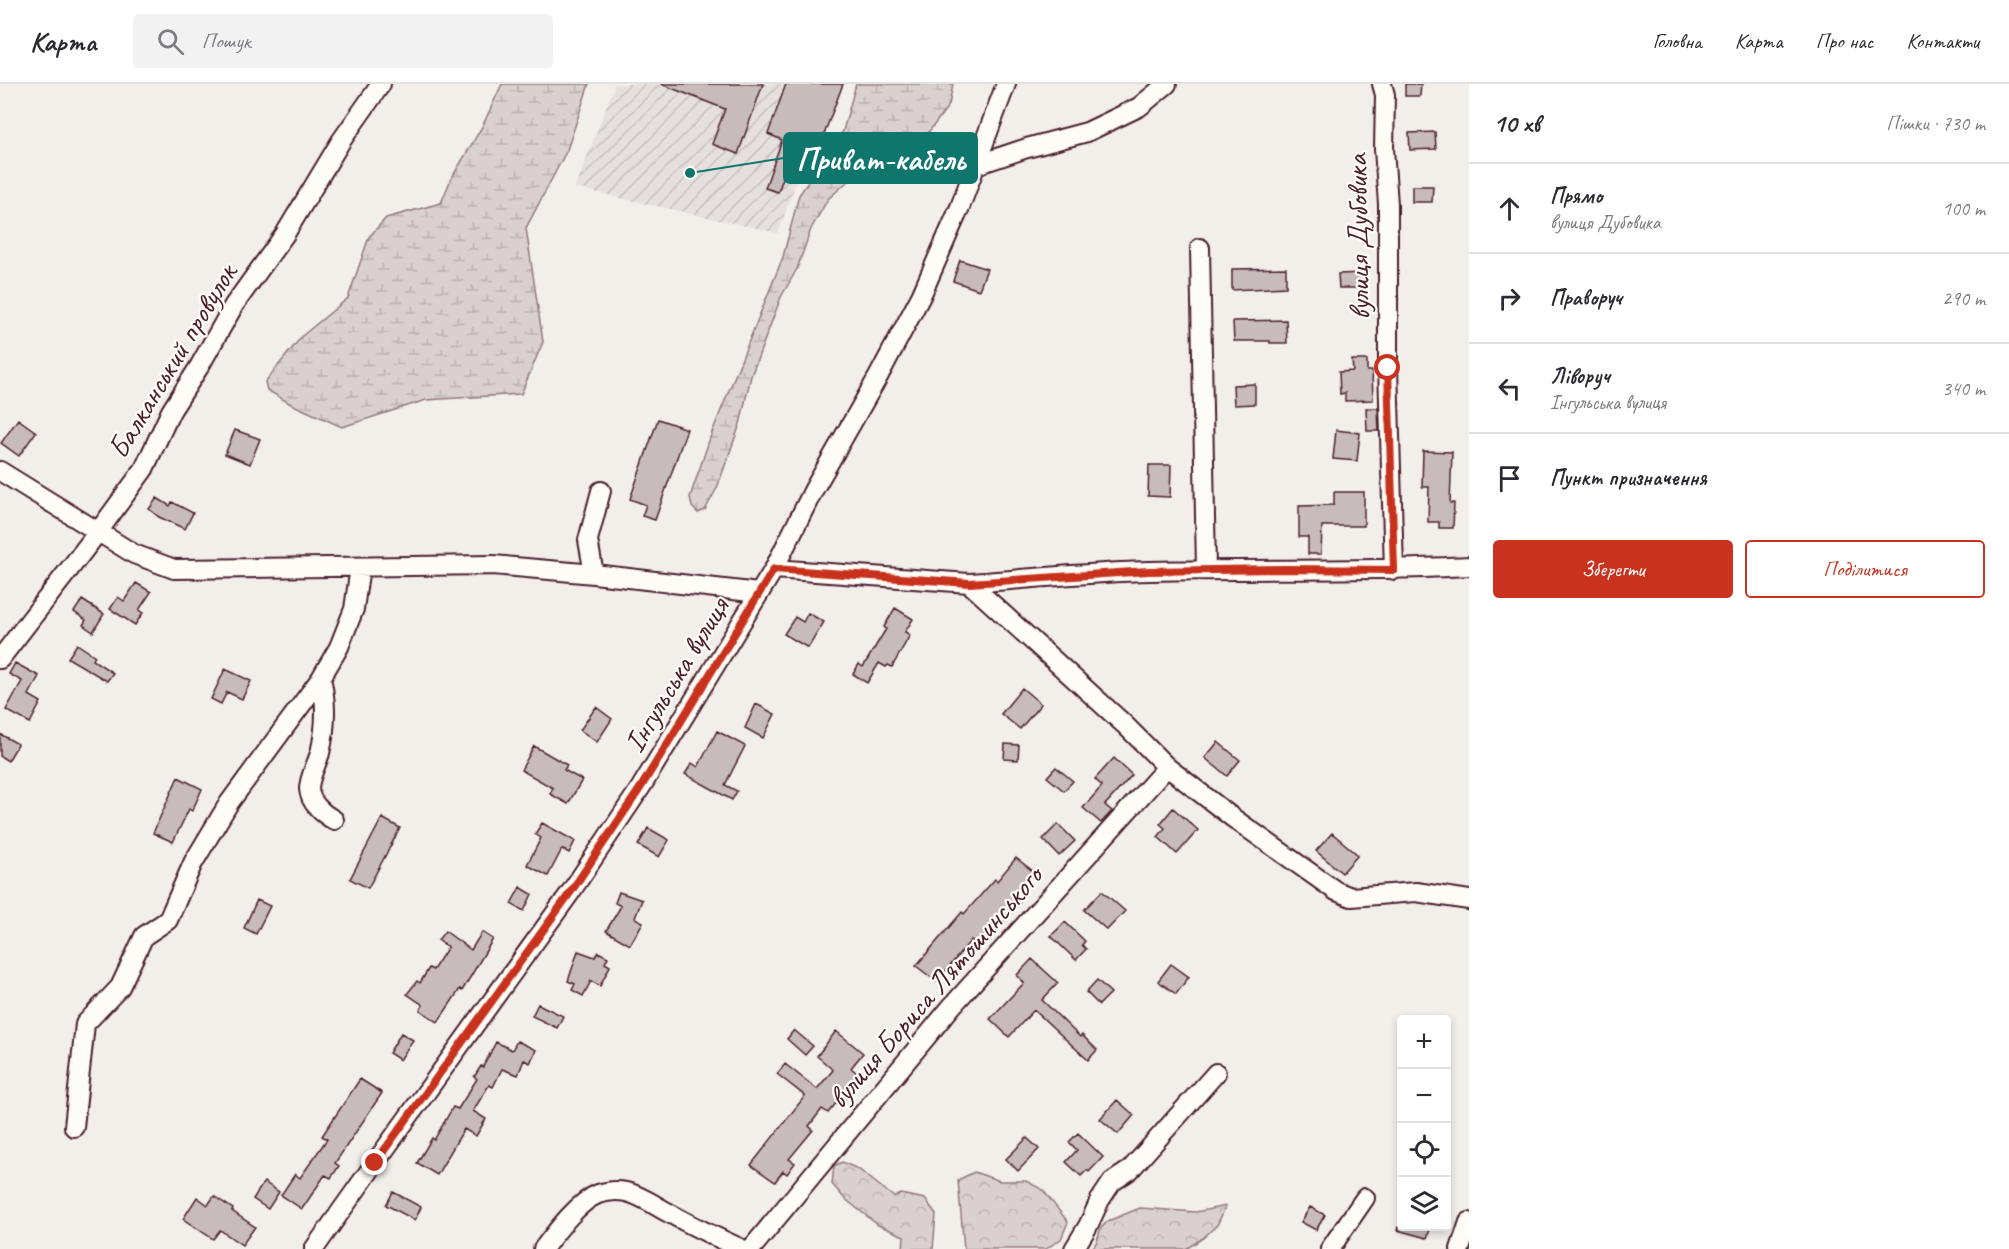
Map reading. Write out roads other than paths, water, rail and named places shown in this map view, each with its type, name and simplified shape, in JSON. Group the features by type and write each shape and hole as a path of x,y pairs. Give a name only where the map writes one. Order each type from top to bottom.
{"street":[{"name":"Балканський провулок","path":"0,659 144,469 171,411 200,366 234,305 285,234 341,141 381,84"},
{"name":"Інгульська вулиця","path":"314,1249 570,893 641,787 774,569 814,489 921,296 976,165 1006,84"},
{"path":"976,165 1087,132 1139,107 1167,84"},
{"name":"вулиця Дубовика","path":"1382,84 1385,95 1384,149 1388,204 1388,368 1394,570"},
{"path":"1200,248 1206,570"},
{"path":"0,471 134,554 174,569 493,565 759,593"},
{"path":"594,574 588,540 601,491"},
{"path":"774,569 969,583 1148,571 1394,570 1469,566"},
{"path":"74,1127 85,1024 120,987 144,936 168,920 193,863 229,803 321,678 339,647 354,609 360,567"},
{"path":"969,583 1125,725 1167,767 1233,818 1344,895 1351,897 1416,892 1469,900"},
{"path":"321,678 325,720 320,753 309,787 312,799 325,814 334,820"},
{"name":"вулиця Бориса Лятошинського","path":"752,1249 952,1006 1167,767"},
{"path":"1074,1249 1112,1182 1130,1170 1216,1073"},
{"path":"543,1249 558,1229 584,1203 597,1195 612,1191 627,1192 641,1198 742,1249"},
{"path":"1330,1249 1365,1198"},
{"path":"1460,1249 1469,1222"}],"place":[{"name":"Приват-кабель","path":"690,173"}]}
